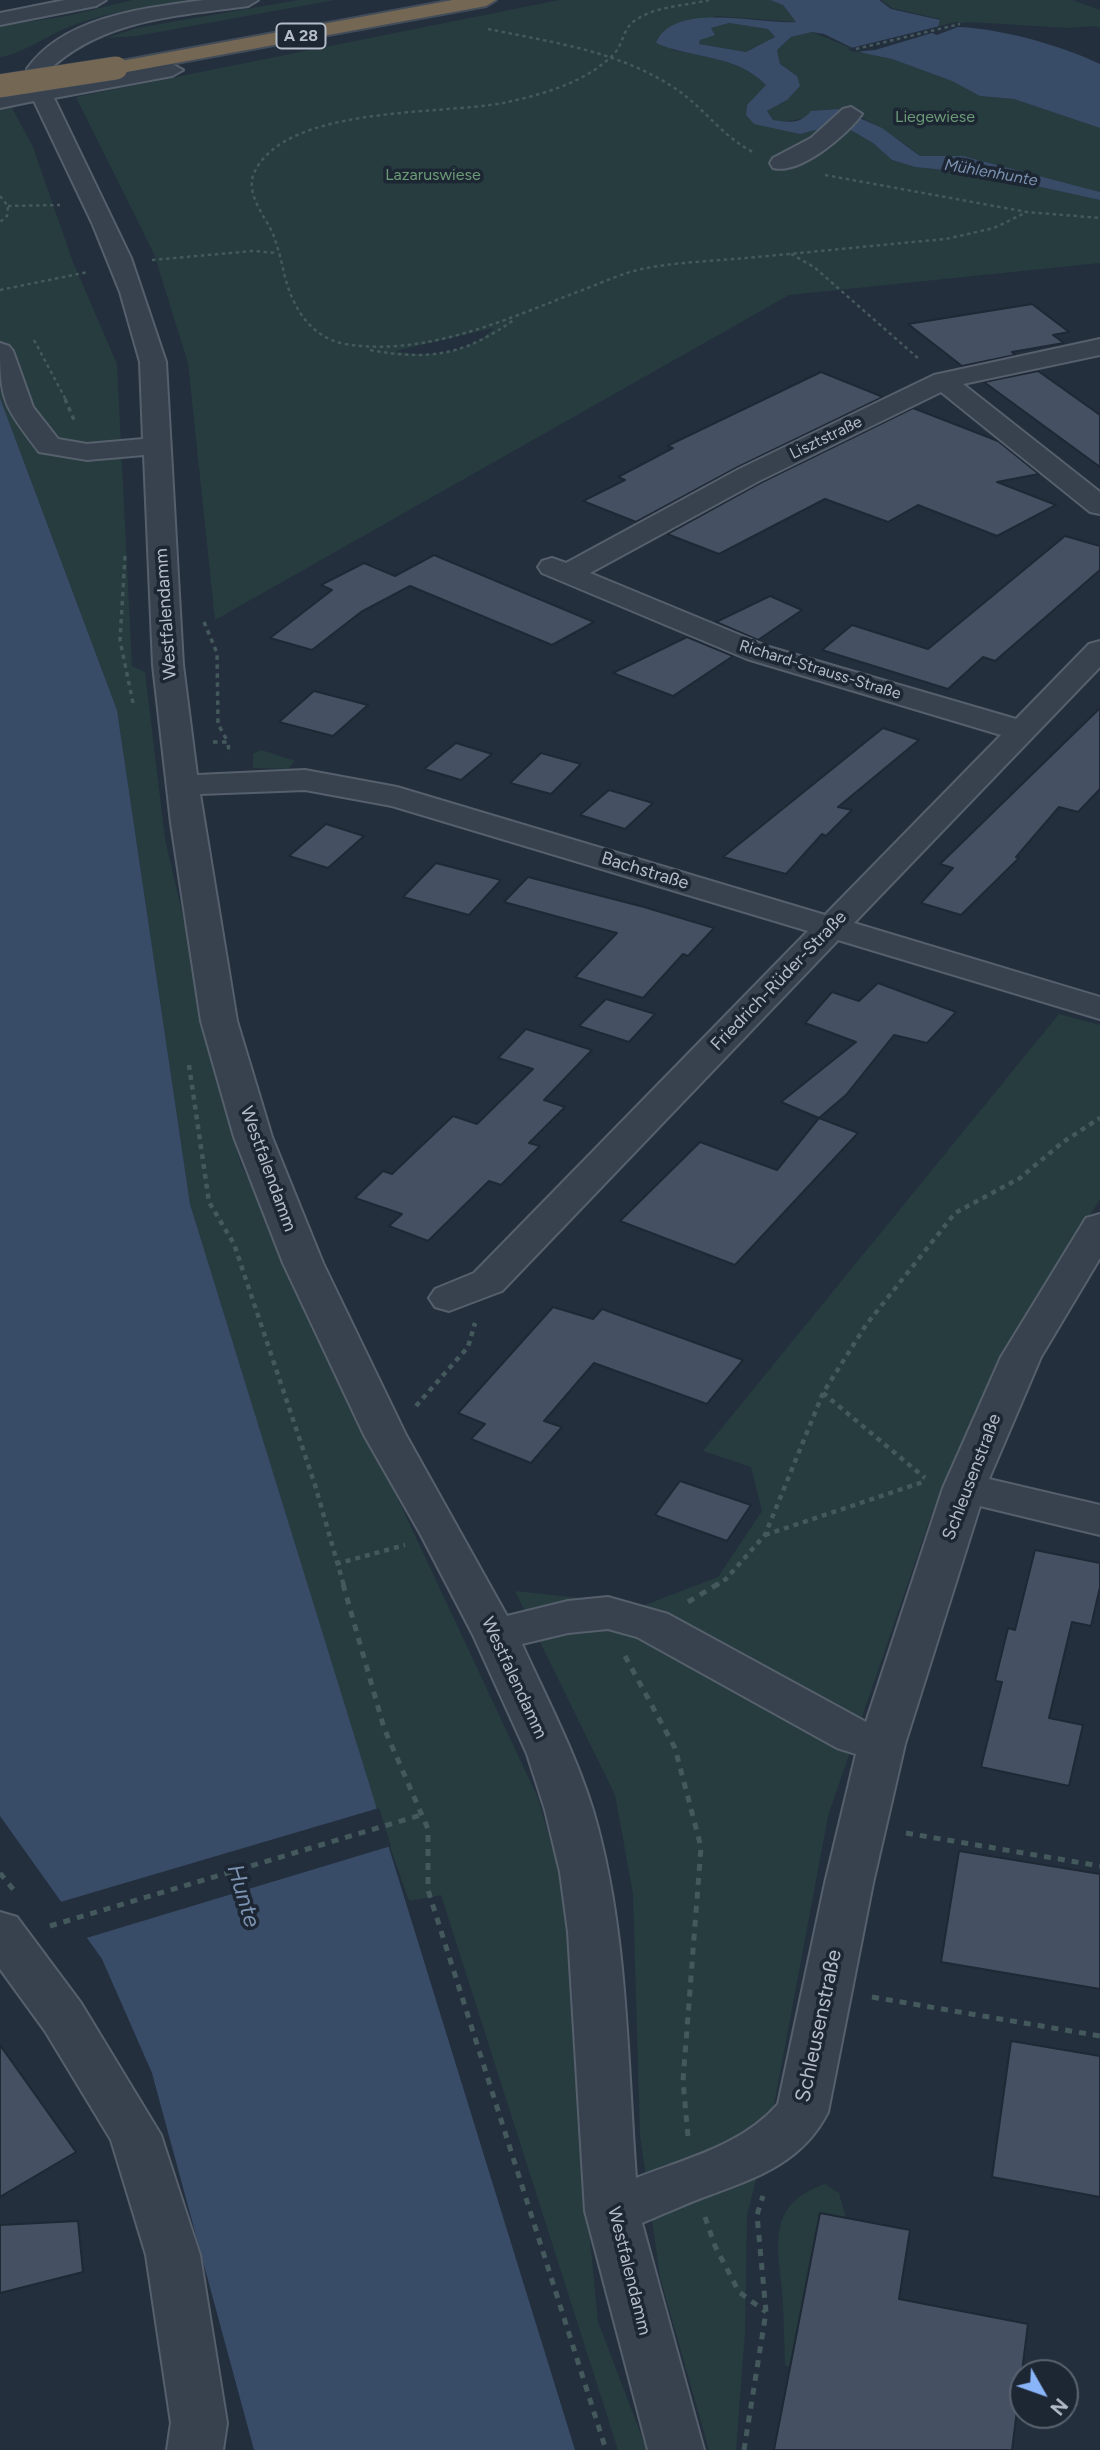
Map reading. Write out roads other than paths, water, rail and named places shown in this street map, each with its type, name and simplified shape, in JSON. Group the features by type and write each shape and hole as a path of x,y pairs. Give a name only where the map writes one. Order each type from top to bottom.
{"highway":[{"name":"A 28","path":"0,71 176,44 417,0"},
{"name":"A 28","path":"0,86 281,40 486,0"}],"street":[{"path":"0,19 96,0"},
{"path":"41,94 38,69 69,42 130,21 248,0"},
{"path":"0,101 172,70"},
{"name":"Westfalendamm","path":"41,94 123,264 142,318 153,362 163,597 182,785 219,1021 253,1137 303,1264 385,1435 443,1535 495,1635 550,1754 584,1872 593,1932 612,2211 676,2450"},
{"path":"781,163 821,143 846,120"},
{"name":"Lisztstraße","path":"557,569 943,381 1100,347"},
{"path":"0,351 20,408 49,446 86,452 158,446"},
{"path":"943,381 1100,506"},
{"path":"983,447 1028,448"},
{"name":"Richard-Strauss-Straße","path":"557,569 758,653 1022,732"},
{"name":"Friedrich-Rüder-Straße","path":"449,1298 488,1282 1100,650"},
{"name":"Bachstraße","path":"182,785 269,779 342,785 397,797 1100,1008"},
{"name":"Schleusenstraße","path":"612,2211 738,2164 780,2138 802,2112 826,1989 881,1744 964,1488 1021,1357 1100,1226"},
{"path":"964,1488 1100,1520"},
{"path":"495,1635 568,1616 608,1613 652,1625 853,1736 881,1744"},
{"path":"19,1930 63,2017 135,2135 173,2255 199,2423 195,2450"}],"water":[{"name":"Mühlenhunte","path":"770,0 879,0 891,9 940,20 938,27 977,29 1020,36 1100,64 1100,128 1014,99 980,96 952,81 892,59 863,53 824,34 812,32 791,37 777,50 780,64 797,76 800,86 787,100 767,111 773,120 789,122 803,119 811,111 838,109 882,128 920,156 963,156 1100,192 1100,200 981,174 915,167 892,160 873,143 849,129 835,125 800,134 754,124 746,115 747,105 766,85 754,75 728,62 656,43 666,30 680,22 699,18 796,22 783,5","holes":["729,23 768,29 775,37 746,52 699,44 700,40 715,35 711,28"]},
{"name":"Hunte","path":"0,398 117,710 190,1204 575,2450 254,2450 152,2073 102,1959 0,1816"}],"park label":[{"name":"Liegewiese","path":"935,117"},
{"name":"Lazaruswiese","path":"433,175"}]}
